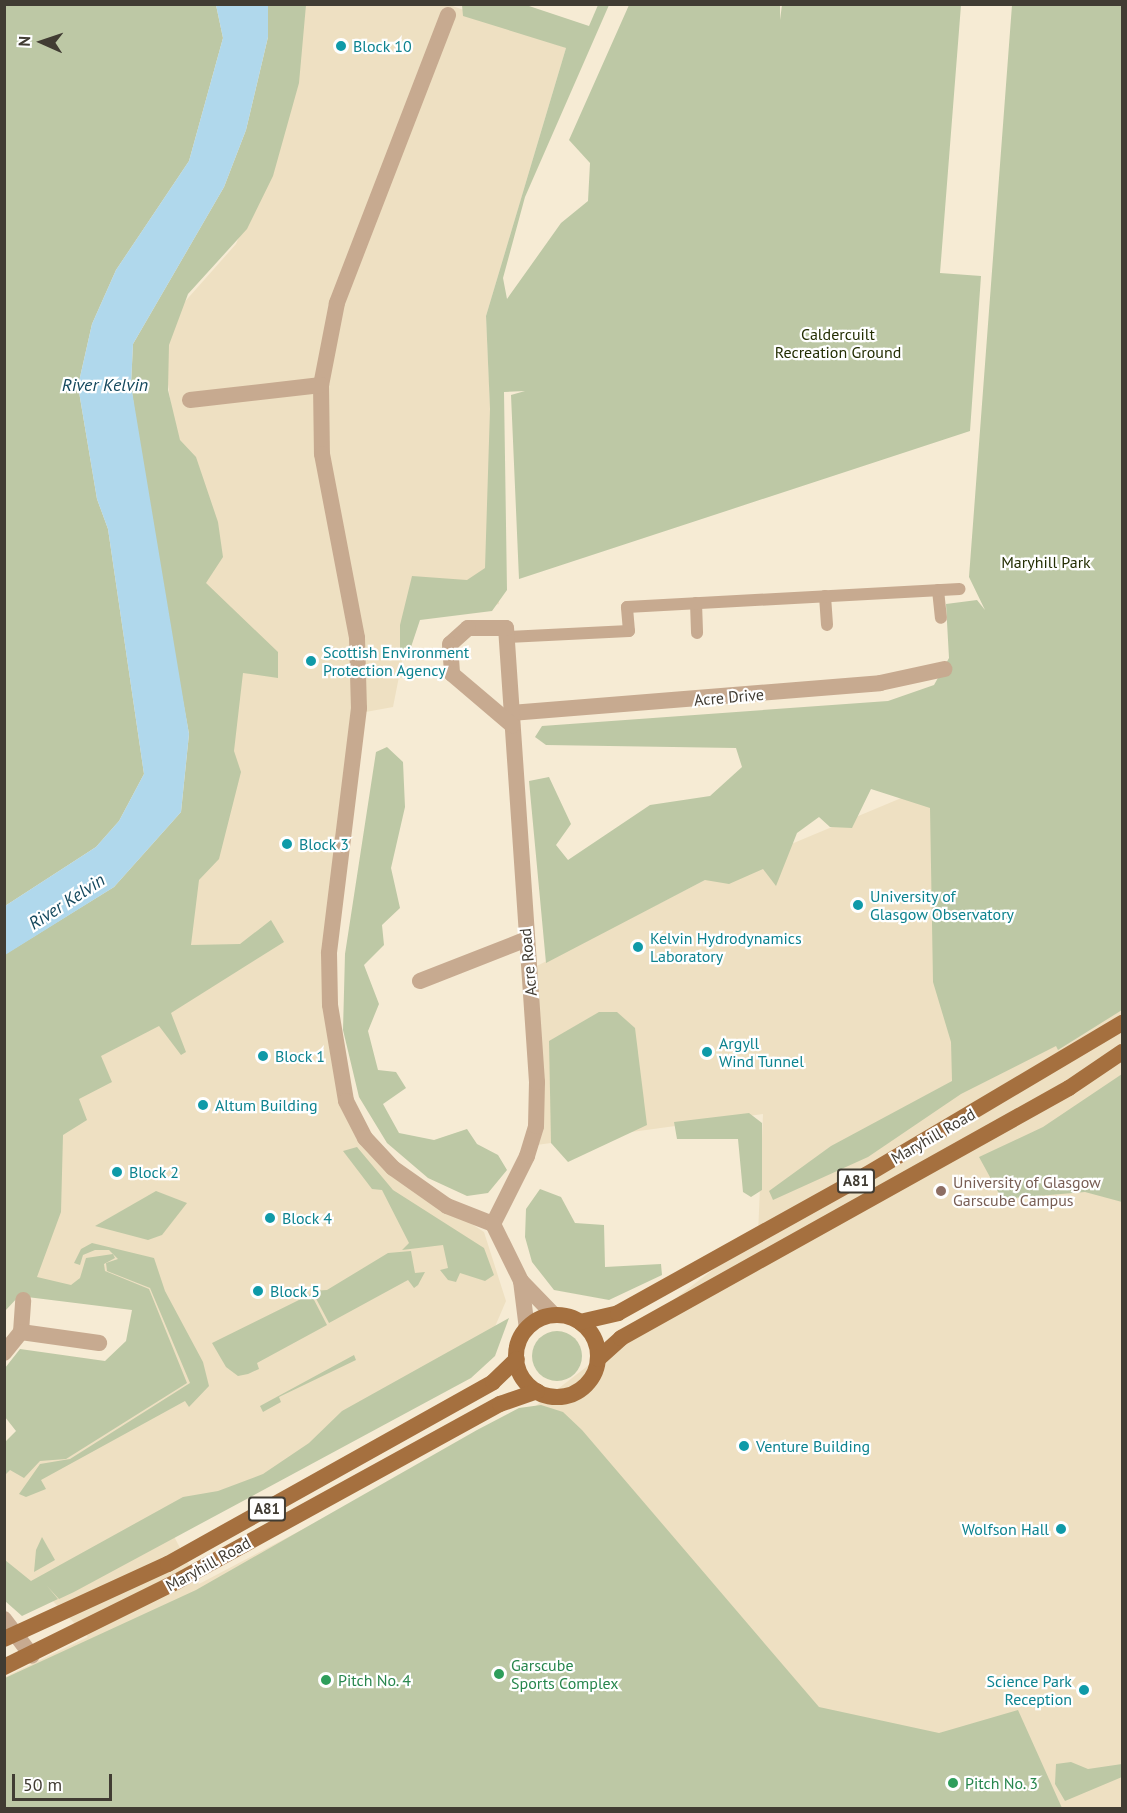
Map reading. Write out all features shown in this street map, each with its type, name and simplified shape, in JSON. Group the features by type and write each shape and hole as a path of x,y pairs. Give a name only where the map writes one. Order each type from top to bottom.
{"main road":[{"name":"Maryhill Road","path":"580,1322 618,1313 877,1170 1122,1023"},
{"name":"Maryhill Road","path":"598,1359 621,1338 1069,1088 1122,1052"},
{"name":"A81","path":"554,1315 580,1322"},
{"path":"527,1329 554,1315"},
{"path":"580,1322 590,1332 598,1359"},
{"name":"A81","path":"517,1359 527,1329"},
{"name":"Maryhill Road","path":"9,1637 178,1558 493,1382 517,1359"},
{"path":"517,1359 527,1383 537,1391"},
{"name":"A81","path":"537,1391 555,1397 574,1393 590,1380 598,1359"},
{"name":"Maryhill Road","path":"4,1667 32,1656 500,1404 537,1391"}],"street":[{"path":"448,15 337,303 321,385 322,454 357,638 359,708 329,953 335,1059 346,1101 365,1138 393,1168 447,1206 493,1224 520,1281 527,1329"},
{"path":"190,400 321,385"},
{"path":"511,719 458,680 448,663 456,634 479,627 506,633 629,631 627,607 960,589"},
{"path":"938,590 941,618"},
{"path":"825,596 826,625"},
{"path":"696,603 697,633"},
{"name":"Acre Road","path":"493,1224 536,1126 527,939 506,633"},
{"name":"Acre Drive","path":"511,719 880,683 945,669"},
{"path":"420,981 527,939"},
{"path":"520,1281 554,1315"},
{"path":"4,1353 21,1332 23,1300"},
{"path":"21,1332 99,1343"},
{"path":"4,1619 9,1637 32,1656"}],"shaded area":[{"name":"University of Glasgow Garscube Campus","path":"305,5 450,5 566,48 486,316 499,604 410,621 393,707 360,713 330,1005 346,1111 398,1175 484,1232 506,1301 479,1364 168,1525 199,1584 533,1408 758,1235 763,1114 529,1146 529,970 705,880 942,781 1122,636 1122,1808 5,1808 5,1677 88,1637 42,1590 5,1582 5,1452 167,1359 142,1302 5,1274 4,1097 207,839 180,466 165,364 173,315 236,244 284,129"}],"green space":[{"path":"5,5 216,5 223,38 189,161 116,270 92,324 78,386 97,499 108,529 144,774 119,821 96,847 5,906"},
{"path":"268,5 306,5 299,83 273,176 247,229 188,294 169,345 168,390 180,440 196,457 218,522 223,557 206,583 278,652 278,678 243,673 234,751 241,772 219,859 199,880 191,945 240,944 271,920 284,942 171,1013 186,1052 181,1055 159,1026 101,1056 112,1082 79,1099 87,1120 63,1135 61,1212 37,1277 71,1285 80,1278 86,1258 113,1254 115,1258 104,1264 105,1271 149,1289 187,1383 66,1459 40,1461 24,1478 10,1470 5,1475 5,1442 16,1431 5,1417 5,1368 20,1349 105,1361 126,1341 132,1310 19,1296 5,1311 4,955 114,887 181,812 189,734 148,508 131,385 133,344 224,187 246,130 268,37"},
{"name":"Caldercuilt Recreation Ground","path":"462,5 526,5 589,26 598,5 609,5 525,197 503,278 507,299 561,223 588,201 590,163 569,140 629,5 780,5 780,20 782,5 961,5 940,273 981,276 970,431 519,579 511,395 525,391 504,392 507,590 492,611 420,620 408,656 400,659 400,625 412,576 467,580 485,568 490,409 486,316 566,48 463,16"},
{"name":"Maryhill Park","path":"1012,5 1122,5 1122,1010 1058,1050 1056,1046 961,1094 868,1157 773,1200 769,1191 831,1146 952,1081 951,1042 933,982 930,808 871,789 852,828 830,827 819,817 797,833 776,886 763,869 729,884 705,880 546,963 529,781 549,777 571,824 556,845 568,860 650,805 710,796 742,767 736,748 546,745 535,737 542,726 888,701 934,685 949,658 946,604 977,600 985,610 969,577"},
{"path":"387,747 403,762 405,807 391,868 400,908 382,925 384,945 364,965 379,1004 368,1031 378,1070 396,1072 406,1088 383,1104 399,1133 434,1140 467,1129 477,1144 498,1155 507,1170 488,1193 467,1196 428,1178 387,1143 359,1097 343,1030 345,954 376,752"},
{"path":"599,1012 617,1012 635,1028 647,1125 568,1162 551,1143 549,1041"},
{"path":"1122,1074 1122,1202 1085,1192 1002,1199 979,1157 1043,1127"},
{"path":"749,1113 762,1123 762,1190 751,1197 743,1192 738,1139 677,1139 674,1122"},
{"path":"357,1147 393,1190 484,1248 494,1275 485,1281 460,1273 456,1282 448,1280 440,1270 448,1268 443,1245 402,1250 409,1243 382,1190 372,1189 343,1151"},
{"path":"540,1189 561,1197 575,1223 604,1225 605,1267 661,1264 662,1275 609,1300 554,1290 532,1262 525,1237 526,1209"},
{"path":"156,1191 187,1203 162,1235 148,1240 95,1226"},
{"path":"92,1243 154,1258 165,1291 203,1362 209,1386 189,1407 185,1401 41,1480 46,1489 26,1497 19,1494 40,1464 70,1459 190,1383 150,1288 107,1271 106,1263 118,1259 109,1250 95,1250 83,1255 80,1265 74,1263 81,1249"},
{"path":"411,1251 415,1273 425,1272 418,1285 414,1288 408,1280 329,1323 312,1291 327,1290 388,1253"},
{"path":"311,1294 327,1325 257,1363 259,1369 248,1374 238,1376 226,1367 212,1343"},
{"path":"509,1318 495,1356 471,1378 74,1592 59,1599 47,1586 58,1599 22,1616 5,1601 5,1560 31,1581 183,1497 218,1491 263,1474 309,1443 342,1411"},
{"path":"552,1331 562,1331 575,1338 582,1351 582,1361 575,1374 562,1381 552,1381 543,1377 536,1370 532,1361 532,1351 536,1342 543,1335"},
{"path":"354,1355 356,1360 279,1397 281,1402 263,1412 260,1406"},
{"name":"Garscube Sports Complex","path":"541,1405 563,1412 582,1430 819,1707 939,1733 1018,1710 1062,1808 5,1808 5,1678 196,1590 477,1430 519,1408"},
{"path":"42,1537 55,1560 34,1572 36,1550"},
{"path":"1071,1762 1088,1769 1122,1764 1122,1777 1065,1801 1055,1784 1056,1764"}],"water":[{"name":"River Kelvin","path":"216,5 268,5 268,37 246,130 224,187 133,344 131,385 189,734 181,812 114,887 5,955 5,906 96,847 119,821 144,774 108,529 97,499 78,386 92,324 116,270 189,161 223,38"}],"place":[{"name":"Block 10","path":"341,46"},
{"name":"Scottish Environment Protection Agency","path":"311,661"},
{"name":"Block 3","path":"287,844"},
{"name":"University of Glasgow Observatory","path":"858,905"},
{"name":"Kelvin Hydrodynamics Laboratory","path":"638,947"},
{"name":"Argyll Wind Tunnel","path":"707,1052"},
{"name":"Block 1","path":"263,1056"},
{"name":"Altum Building","path":"203,1105"},
{"name":"Block 2","path":"117,1172"},
{"name":"University of Glasgow Garscube Campus","path":"941,1191"},
{"name":"Block 4","path":"270,1218"},
{"name":"Block 5","path":"258,1291"},
{"name":"Venture Building","path":"744,1446"},
{"name":"Wolfson Hall","path":"1061,1529"},
{"name":"Garscube Sports Complex","path":"499,1674"},
{"name":"Pitch No. 4","path":"326,1680"},
{"name":"Science Park Reception","path":"1084,1690"},
{"name":"Pitch No. 3","path":"953,1783"}]}
